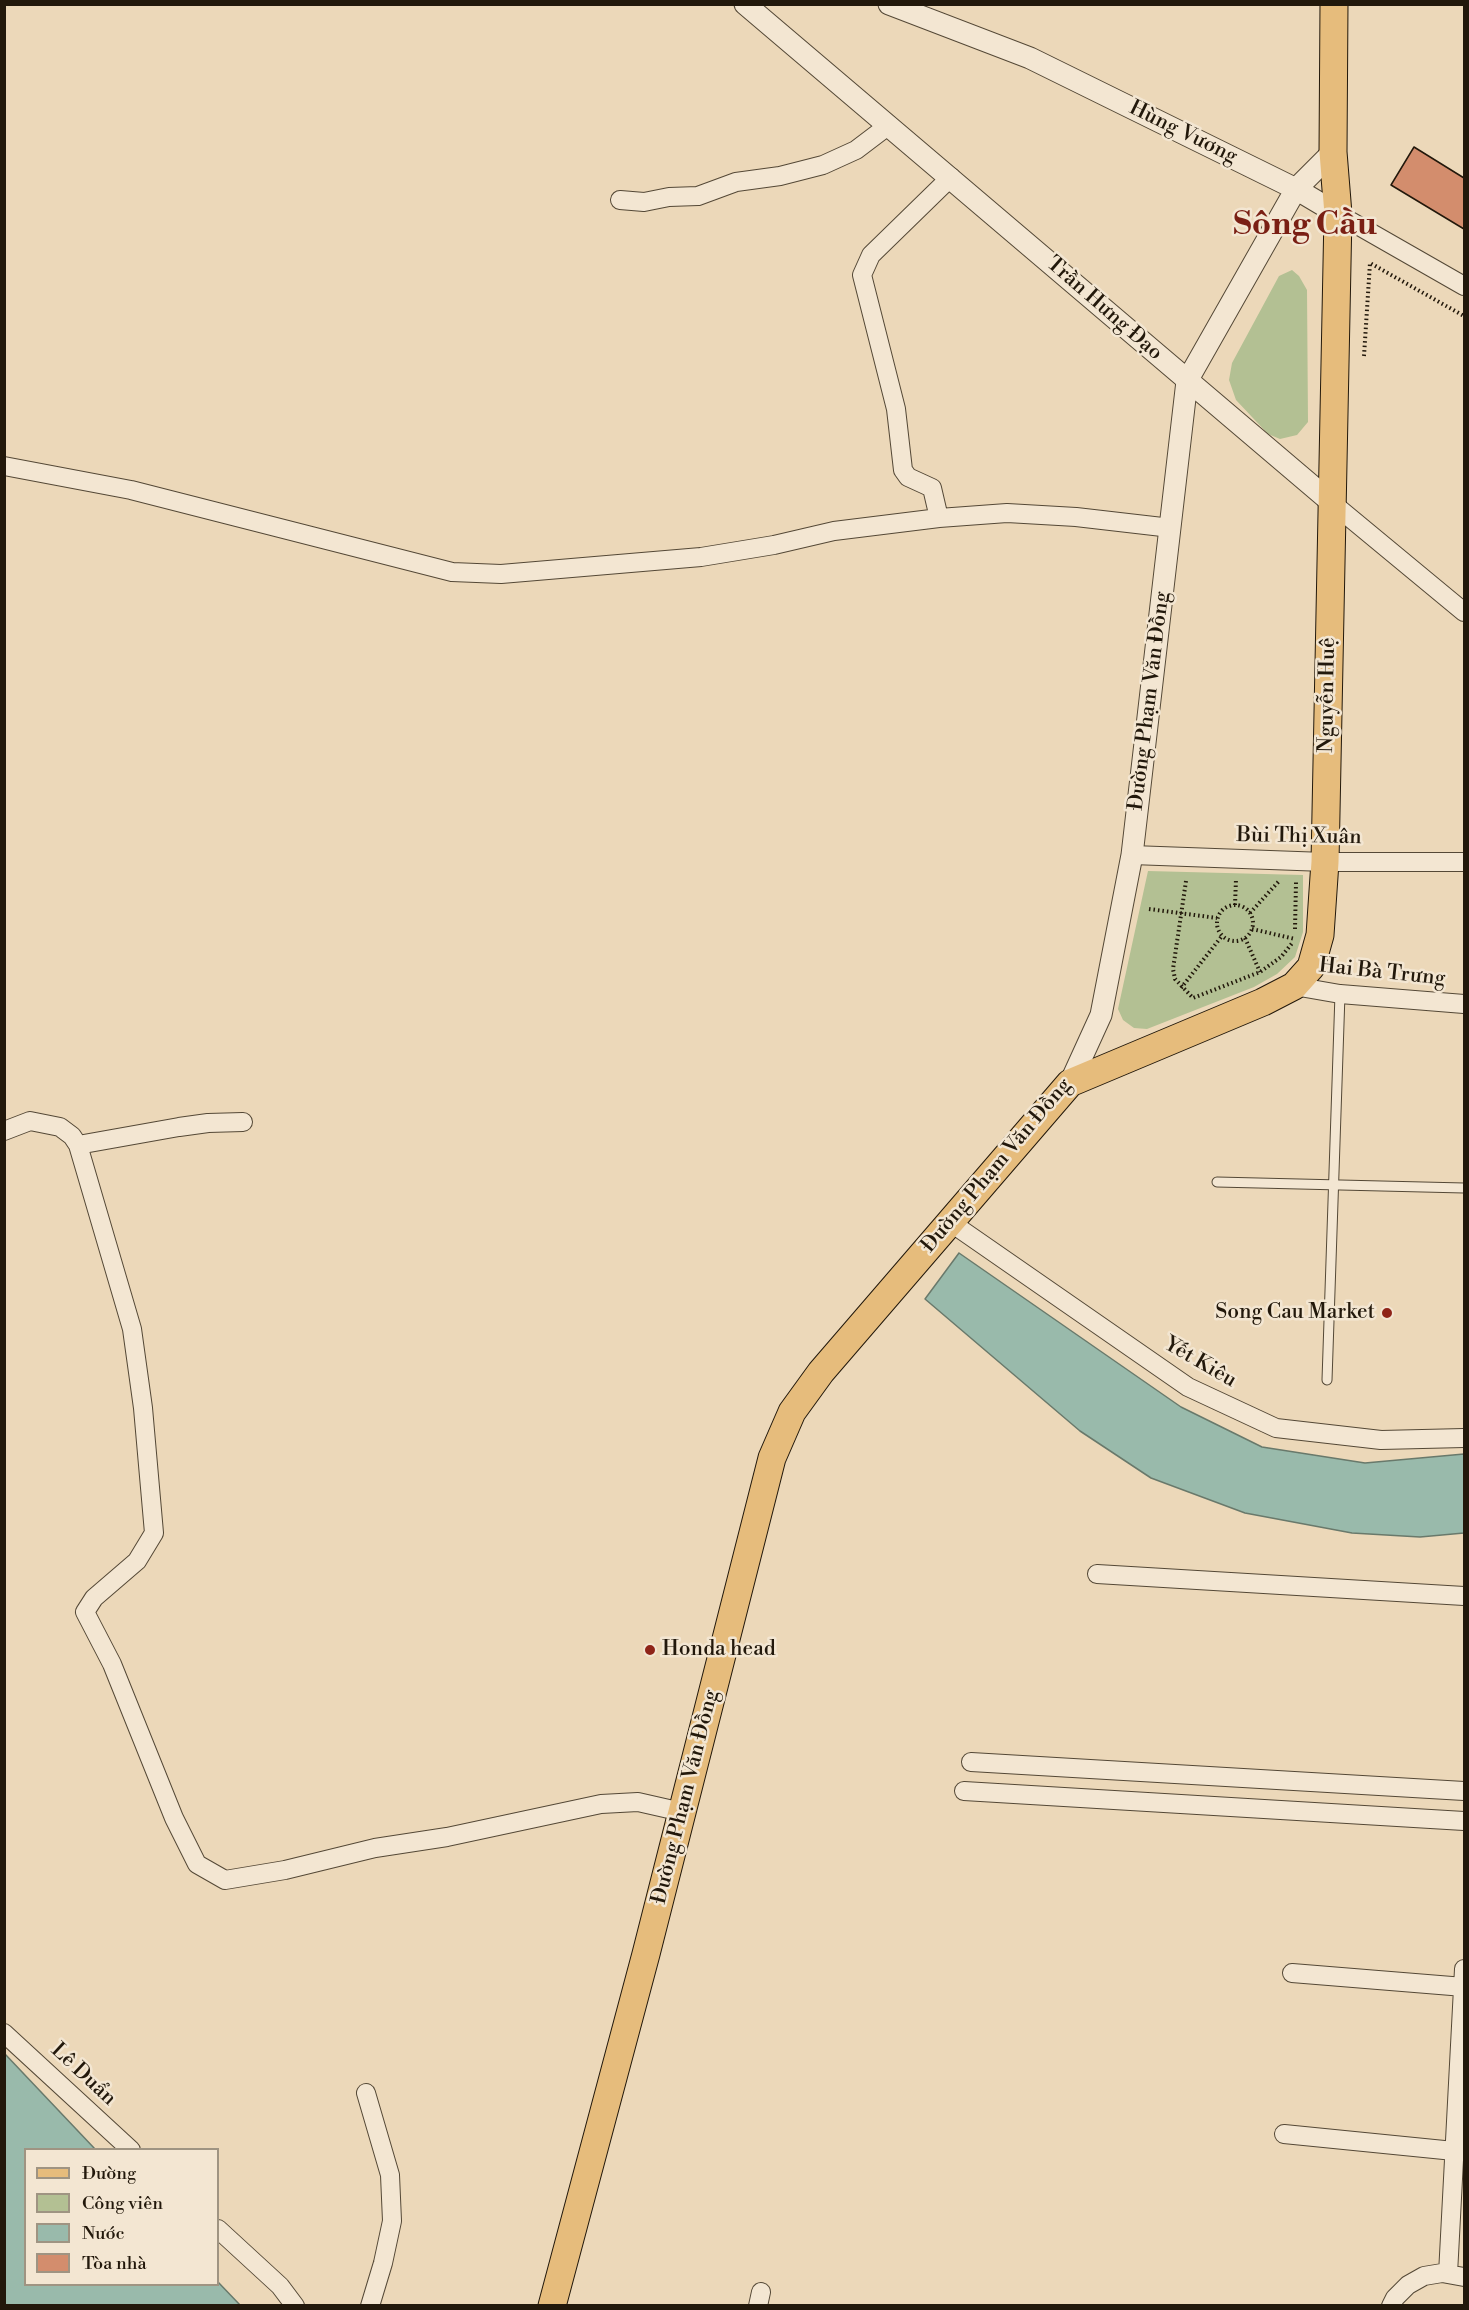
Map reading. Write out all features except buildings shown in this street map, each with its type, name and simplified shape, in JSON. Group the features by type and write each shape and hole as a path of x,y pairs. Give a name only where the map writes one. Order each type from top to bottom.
{"main road":[{"path":"1333,152 1334,4"},
{"name":"Nguyễn Huệ","path":"1070,1083 1263,1002 1294,986 1311,967 1320,935 1325,862 1338,214 1333,152"},
{"name":"Đường Phạm Văn Đồng","path":"552,2306 776,1449 792,1412 821,1372 1070,1083"}],"street":[{"name":"Trần Hưng Đạo","path":"745,4 951,177 1187,381 1464,612"},
{"name":"Hùng Vương","path":"890,4 1030,58 1296,189 1464,286"},
{"path":"620,200 644,202 669,197 698,196 736,182 780,176 823,165 856,150 889,125"},
{"name":"Đường Phạm Văn Đồng","path":"1070,1083 1101,1015 1132,855 1187,381 1296,189 1333,152"},
{"path":"939,518 932,488 908,477 903,470 896,409 862,275 871,255 951,177"},
{"path":"4,466 131,490 452,572 501,574 701,556 774,545 834,531 939,518 1006,513 1076,517 1171,528"},
{"name":"Bùi Thị Xuân","path":"1132,855 1325,862 1464,862"},
{"name":"Hai Bà Trưng","path":"1294,986 1340,994 1464,1004"},
{"path":"4,1131 30,1121 46,1123 72,1136 78,1145 132,1329 143,1408 154,1533 137,1561 94,1598 85,1612 112,1664 174,1818 196,1864 225,1880 285,1870 375,1848 447,1837 601,1804 638,1802 682,1812"},
{"path":"78,1145 198,1124 243,1122"},
{"name":"Yết Kiêu","path":"950,1222 1188,1388 1276,1428 1381,1440 1464,1438"},
{"path":"1097,1574 1464,1596"},
{"path":"971,1762 1464,1791"},
{"path":"964,1791 1464,1821"},
{"path":"1292,1973 1464,1981 1456,2276 1424,2276 1408,2285 1395,2298 1391,2306"},
{"name":"Lê Duẩn","path":"4,2033 129,2148"},
{"path":"366,2093 390,2175 392,2221 383,2263 370,2306"},
{"path":"1284,2134 1460,2152"},
{"path":"219,2230 280,2286 295,2306"}],"lane":[{"path":"1327,1380 1340,994"},
{"path":"1216,1182 1464,1188"}],"path":[{"path":"1364,356 1370,263 1464,316"},
{"path":"1235,905 1236,879"},
{"path":"1250,913 1280,880"},
{"path":"1186,881 1173,969 1175,979 1181,988 1193,998 1260,972 1281,957 1295,939 1296,882"},
{"path":"1235,905 1241,906 1250,913 1252,929 1245,938 1233,941 1222,936 1217,925 1217,918 1224,909 1235,905"},
{"path":"1149,909 1217,918"},
{"path":"1252,929 1295,939"},
{"path":"1181,988 1222,936"},
{"path":"1245,938 1260,972"}],"green space":[{"path":"1292,270 1299,276 1307,290 1308,422 1297,435 1280,439 1268,434 1236,400 1229,380 1232,363 1279,276"},
{"path":"1148,871 1303,875 1303,932 1295,957 1277,974 1254,987 1147,1029 1134,1028 1123,1020 1118,1009"}],"water":[{"path":"959,1253 1181,1407 1262,1447 1365,1463 1464,1454 1464,1533 1420,1537 1352,1533 1245,1513 1151,1478 1080,1431 925,1299"},
{"path":"5,2054 94,2148 24,2148 24,2286 219,2286 219,2283 240,2305 5,2305"}],"place":[{"name":"Song Cau Market","path":"1387,1313"},
{"name":"Honda head","path":"650,1650"}],"district":[{"name":"Sông Cầu","path":"1305,226"}]}
